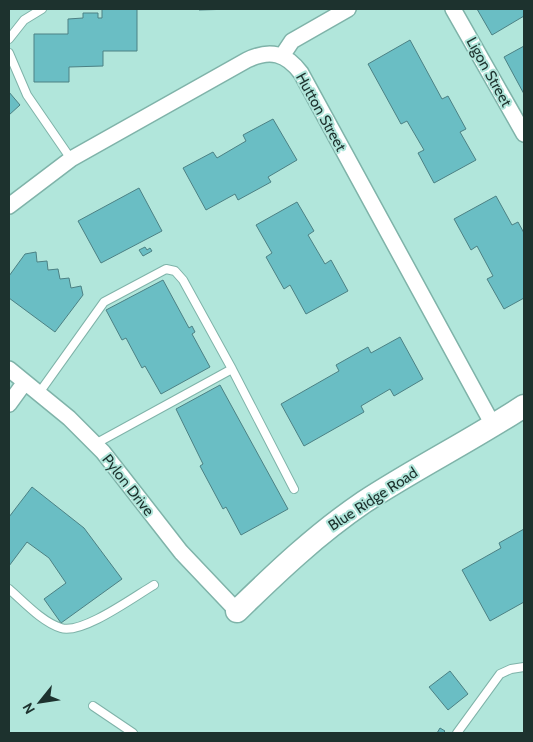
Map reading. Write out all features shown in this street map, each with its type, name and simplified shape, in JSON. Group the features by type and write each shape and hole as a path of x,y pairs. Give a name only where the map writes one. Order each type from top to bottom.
{"main road":[{"name":"Blue Ridge Road","path":"237,611 297,552 328,528 365,502 524,406"}],"street":[{"path":"9,206 71,159 247,60 269,52 282,56 292,41 348,9"},
{"name":"Ligon Street","path":"453,9 524,134"},
{"name":"Hutton Street","path":"282,56 294,64 301,73 493,425"},
{"name":"Pylon Drive","path":"9,369 69,418 95,444 181,552 237,611"},
{"path":"9,404 25,382"}],"lane":[{"path":"9,40 24,20 42,9"},
{"path":"9,57 27,95 71,159"},
{"path":"39,393 104,302 166,269 175,271 183,280 232,369 294,489"},
{"path":"95,444 232,369"},
{"path":"9,589 46,619 62,629 82,627 154,585"},
{"path":"457,733 500,674 510,669 524,667"},
{"path":"93,706 133,733"}],"building":[{"path":"102,9 137,9 137,51 103,51 103,66 69,67 69,82 34,82 34,34 68,34 68,19 83,18 83,13 98,13 98,18 102,18"},
{"path":"199,9 234,9 199,10"},
{"path":"477,9 524,9 524,16 492,35"},
{"path":"410,40 442,99 448,96 466,129 460,132 476,160 434,183 418,153 424,150 407,121 401,124 368,64"},
{"path":"524,46 524,94 504,57"},
{"path":"9,92 20,105 9,115"},
{"path":"273,119 297,160 268,177 271,182 238,200 235,194 206,210 183,168 213,152 217,158 246,141 243,135"},
{"path":"139,188 162,231 101,263 78,221"},
{"path":"496,196 512,225 518,222 524,233 524,298 504,309 487,279 493,276 477,246 471,250 454,219"},
{"path":"297,202 314,231 308,235 325,264 331,260 348,291 306,314 290,285 284,289 266,257 272,253 256,225"},
{"path":"145,247 147,250 150,248 152,251 143,256 139,250"},
{"path":"36,252 37,262 47,261 48,270 58,269 60,279 69,278 71,288 81,286 83,295 55,332 9,298 9,276 25,254"},
{"path":"163,280 189,328 192,326 195,332 192,334 210,367 161,394 145,366 142,368 126,338 122,340 106,310"},
{"path":"400,337 423,379 394,396 390,389 361,406 364,412 304,446 281,404 339,371 336,365 368,347 371,353"},
{"path":"220,385 288,509 241,535 226,507 223,509 200,466 203,464 176,409"},
{"path":"32,487 84,528 122,579 61,623 44,599 66,583 49,558 27,542 9,566 9,517"},
{"path":"524,529 524,602 490,621 462,570 501,548 499,543"},
{"path":"450,671 468,694 448,710 429,687"},
{"path":"440,728 445,731 437,733"}]}
